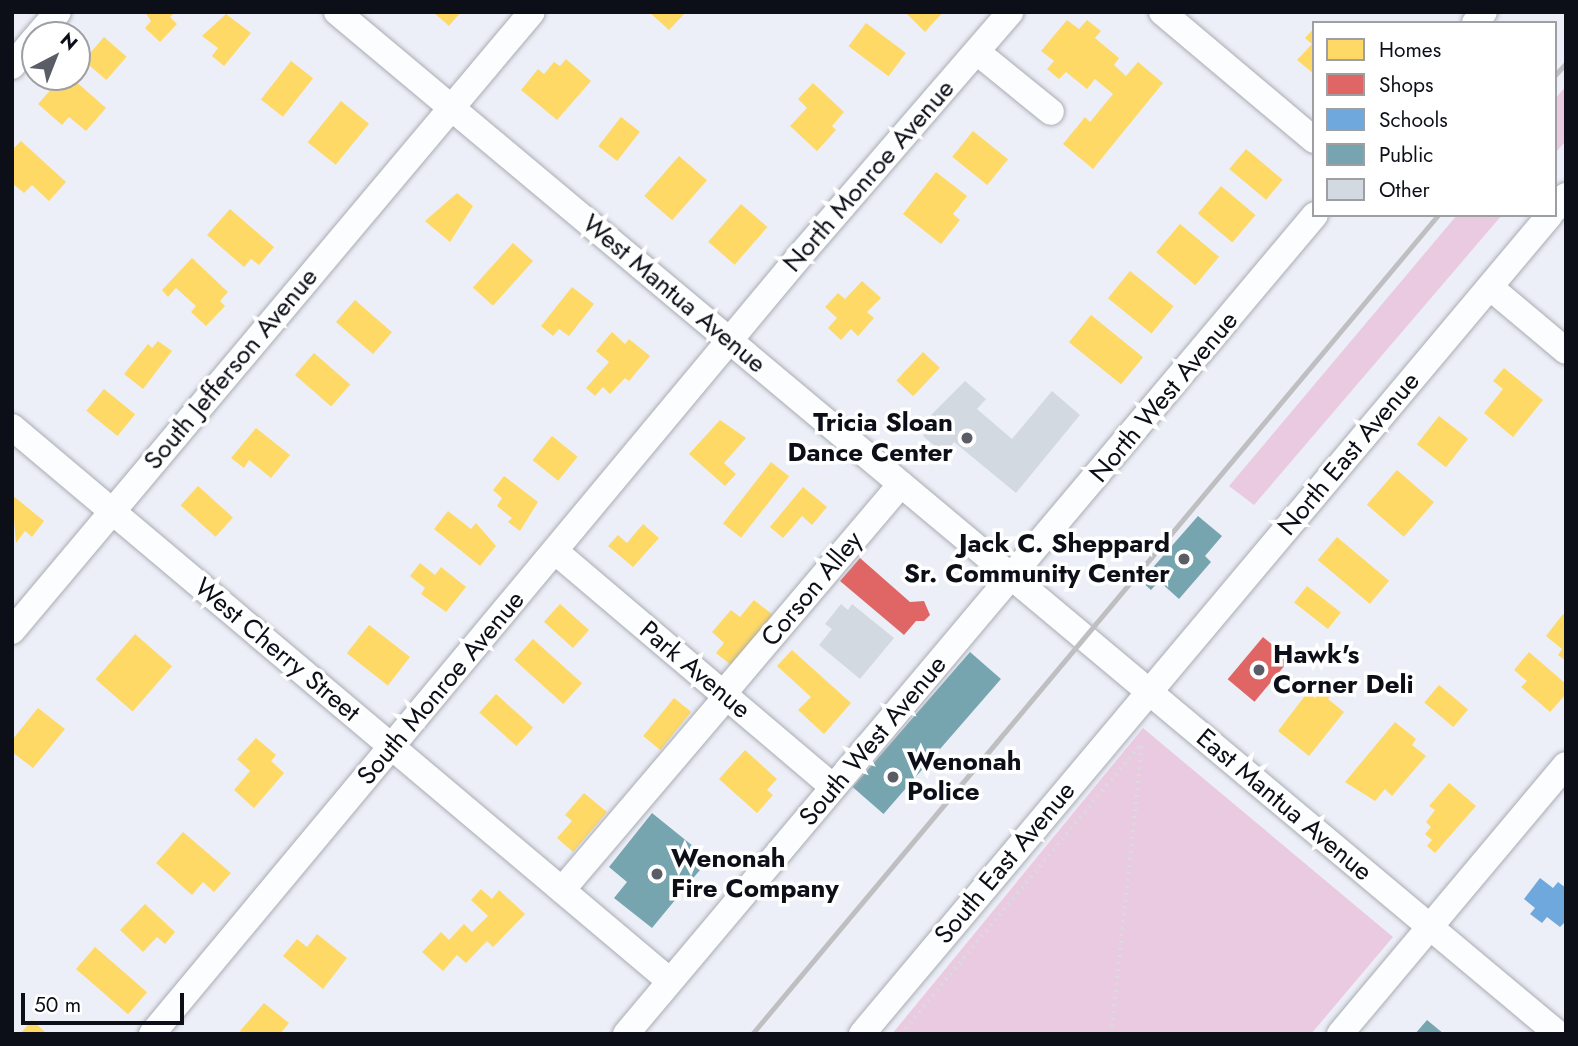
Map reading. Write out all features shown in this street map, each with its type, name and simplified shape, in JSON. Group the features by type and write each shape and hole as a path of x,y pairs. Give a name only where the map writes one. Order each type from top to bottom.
{"street":[{"name":"West Mantua Avenue","path":"337,12 1011,576"},
{"name":"South Jefferson Avenue","path":"12,631 532,12"},
{"name":"North Monroe Avenue","path":"730,341 1010,12"},
{"path":"1162,12 1312,138"},
{"path":"977,52 1051,112"},
{"name":"North West Avenue","path":"1011,576 1313,217"},
{"name":"North East Avenue","path":"1147,691 1548,217"},
{"path":"1490,288 1566,351"},
{"name":"South Monroe Avenue","path":"152,1034 730,341"},
{"name":"West Cherry Street","path":"12,427 670,981"},
{"name":"Corson Alley","path":"562,890 901,484"},
{"name":"Park Avenue","path":"556,552 833,787"},
{"name":"East Mantua Avenue","path":"1011,576 1558,1034"},
{"name":"South West Avenue","path":"626,1034 1011,576"},
{"name":"South East Avenue","path":"862,1034 1147,691"},
{"path":"1340,1034 1566,765"}],"path":[{"path":"901,1034 1142,743 1111,1034"}],"shaded area":[{"path":"1566,86 1566,141 1557,151 1557,97"},
{"path":"1455,217 1500,217 1254,505 1229,486"},
{"path":"1143,728 1393,937 1311,1034 892,1034"}],"building: Homes":[{"path":"145,12 175,12 170,17 177,24 160,42 145,28 151,21"},
{"path":"433,12 461,12 449,26"},
{"path":"649,12 686,12 669,30"},
{"path":"905,12 943,12 925,32"},
{"path":"226,14 251,33 224,66 212,56 218,48 202,36"},
{"path":"1067,20 1079,29 1087,20 1101,31 1095,38 1119,58 1114,65 1126,76 1138,62 1163,83 1093,169 1063,144 1085,117 1090,122 1113,94 1095,79 1087,89 1066,72 1059,79 1047,69 1054,61 1041,51"},
{"path":"866,23 906,53 888,76 849,46"},
{"path":"1312,30 1312,44 1305,38"},
{"path":"104,37 127,57 106,80 91,67 91,52"},
{"path":"1312,44 1312,72 1297,60"},
{"path":"566,59 591,81 557,120 521,90 538,69 544,74 554,62 560,66"},
{"path":"291,61 313,78 283,117 261,100"},
{"path":"813,83 844,112 832,126 836,130 817,151 790,126 807,108 798,99"},
{"path":"50,91 87,91 106,108 86,131 69,117 62,125 38,104"},
{"path":"341,101 369,124 336,165 308,142"},
{"path":"621,117 640,132 617,161 598,146"},
{"path":"973,131 1008,159 987,185 952,157"},
{"path":"21,141 66,182 49,201 32,185 24,193 12,183 12,150"},
{"path":"1246,149 1283,180 1266,200 1229,169"},
{"path":"679,156 707,180 672,220 644,196"},
{"path":"936,172 967,196 953,214 960,220 941,244 903,214"},
{"path":"1221,186 1255,215 1232,243 1198,214"},
{"path":"457,193 473,206 450,242 425,221"},
{"path":"741,204 767,227 735,265 708,242"},
{"path":"230,209 274,247 259,265 251,259 244,267 207,235"},
{"path":"1180,224 1219,257 1195,285 1156,252"},
{"path":"513,243 533,261 493,306 473,288"},
{"path":"192,258 228,292 220,301 225,306 206,326 191,312 196,306 176,288 168,297 162,290"},
{"path":"1130,271 1174,306 1151,333 1108,298"},
{"path":"862,281 881,298 867,312 874,318 858,336 851,329 841,340 828,328 837,318 825,307 838,293 845,299"},
{"path":"572,287 594,304 569,336 559,329 553,336 541,326"},
{"path":"355,300 392,332 373,354 336,322"},
{"path":"1091,315 1143,357 1121,384 1069,342"},
{"path":"612,332 625,344 629,339 650,356 629,381 625,378 610,394 603,387 595,396 586,388 609,362 596,351"},
{"path":"158,341 172,351 143,389 124,374 148,344 152,348"},
{"path":"923,352 940,368 913,396 896,381"},
{"path":"314,353 350,384 331,406 295,375"},
{"path":"1504,368 1543,400 1513,437 1484,413 1503,389 1493,381"},
{"path":"104,389 135,414 117,436 86,411"},
{"path":"1439,416 1468,439 1446,467 1417,444"},
{"path":"720,420 746,438 724,463 736,474 725,486 689,454"},
{"path":"256,428 290,455 271,478 249,460 244,468 231,458"},
{"path":"552,436 578,457 558,481 532,460"},
{"path":"771,462 789,476 741,538 723,523"},
{"path":"1397,470 1434,502 1404,537 1367,505"},
{"path":"504,476 538,502 520,531 508,522 512,518 497,506 502,498 493,490"},
{"path":"198,486 233,517 216,537 181,505"},
{"path":"803,487 827,507 812,525 802,516 783,538 770,527"},
{"path":"12,495 44,521 32,537 25,531 16,543"},
{"path":"448,511 471,529 476,523 496,546 480,566 434,529"},
{"path":"643,524 659,538 633,567 608,546 618,535 627,543"},
{"path":"1337,537 1389,581 1370,604 1318,560"},
{"path":"420,563 435,575 441,567 466,587 446,612 421,594 425,588 410,576"},
{"path":"1307,586 1341,612 1328,629 1294,603"},
{"path":"754,600 773,615 731,665 716,653 724,643 712,632 731,610 740,617"},
{"path":"560,604 589,630 573,648 544,622"},
{"path":"1563,614 1566,617 1566,661 1558,655 1562,649 1546,636"},
{"path":"369,625 410,657 388,685 347,653"},
{"path":"135,634 172,666 133,711 96,679"},
{"path":"533,639 582,683 563,704 514,660"},
{"path":"792,650 851,703 824,734 798,710 811,697 777,666"},
{"path":"1529,652 1566,684 1566,694 1550,712 1521,687 1527,681 1514,670"},
{"path":"1317,680 1333,693 1328,699 1344,712 1309,756 1278,731"},
{"path":"1439,685 1468,709 1453,727 1424,703"},
{"path":"496,694 533,727 516,746 479,713"},
{"path":"674,698 691,712 660,750 643,736"},
{"path":"38,708 65,729 33,768 12,752 12,740"},
{"path":"1395,722 1416,739 1412,745 1426,756 1392,796 1385,789 1375,801 1345,782"},
{"path":"256,738 276,755 271,761 284,773 254,808 234,790 250,771 237,759"},
{"path":"745,750 777,779 767,790 773,795 757,813 719,779"},
{"path":"1449,783 1476,806 1435,853 1427,846 1432,840 1425,834 1431,827 1426,822 1435,810 1429,806"},
{"path":"584,793 607,812 573,852 557,838 572,821 565,815"},
{"path":"183,832 231,873 214,892 203,882 192,895 156,863"},
{"path":"481,889 492,899 499,890 525,914 493,947 487,941 466,963 457,955 443,971 422,952 441,932 449,940 464,924 472,932 488,916 471,900"},
{"path":"145,904 175,932 165,944 157,937 143,952 120,930"},
{"path":"317,934 347,958 323,989 283,956 297,939 307,947"},
{"path":"95,947 147,992 128,1014 76,969"},
{"path":"264,1003 289,1023 280,1034 242,1034 240,1031"},
{"path":"32,1020 47,1034 20,1034"}],"building: Shops":[{"path":"860,558 910,602 924,601 930,615 924,621 916,621 904,635 840,581"},
{"name":"Hawk's Corner Deli","path":"1263,637 1290,659 1254,702 1228,679"}],"building: Schools":[{"path":"1540,878 1553,888 1558,882 1566,888 1566,921 1560,927 1547,917 1542,923 1530,914 1535,908 1524,899"}],"building: Public":[{"name":"Jack C. Sheppard Sr. Community Center","path":"1198,516 1222,536 1205,556 1211,562 1179,599 1159,581 1151,590 1141,581"},
{"path":"970,652 1001,679 884,814 853,787"},
{"name":"Wenonah Fire Company","path":"652,813 709,859 652,928 614,898 627,882 609,867"},
{"path":"1427,1020 1444,1034 1415,1034"}],"building: Other":[{"name":"Tricia Sloan Dance Center","path":"965,381 986,399 977,409 1012,439 1052,391 1080,415 1016,493 954,442 944,454 923,436 935,421 929,417"},
{"path":"841,604 848,610 852,604 894,638 860,679 819,645 832,629 825,624"}],"railway":[{"path":"1557,73 1566,63"},
{"path":"752,1034 1436,217"}],"place":[{"name":"Tricia Sloan Dance Center","path":"967,438"},
{"name":"Jack C. Sheppard Sr. Community Center","path":"1184,559"},
{"name":"Hawk's Corner Deli","path":"1259,670"},
{"name":"Wenonah Police","path":"893,777"},
{"name":"Wenonah Fire Company","path":"657,874"}]}
